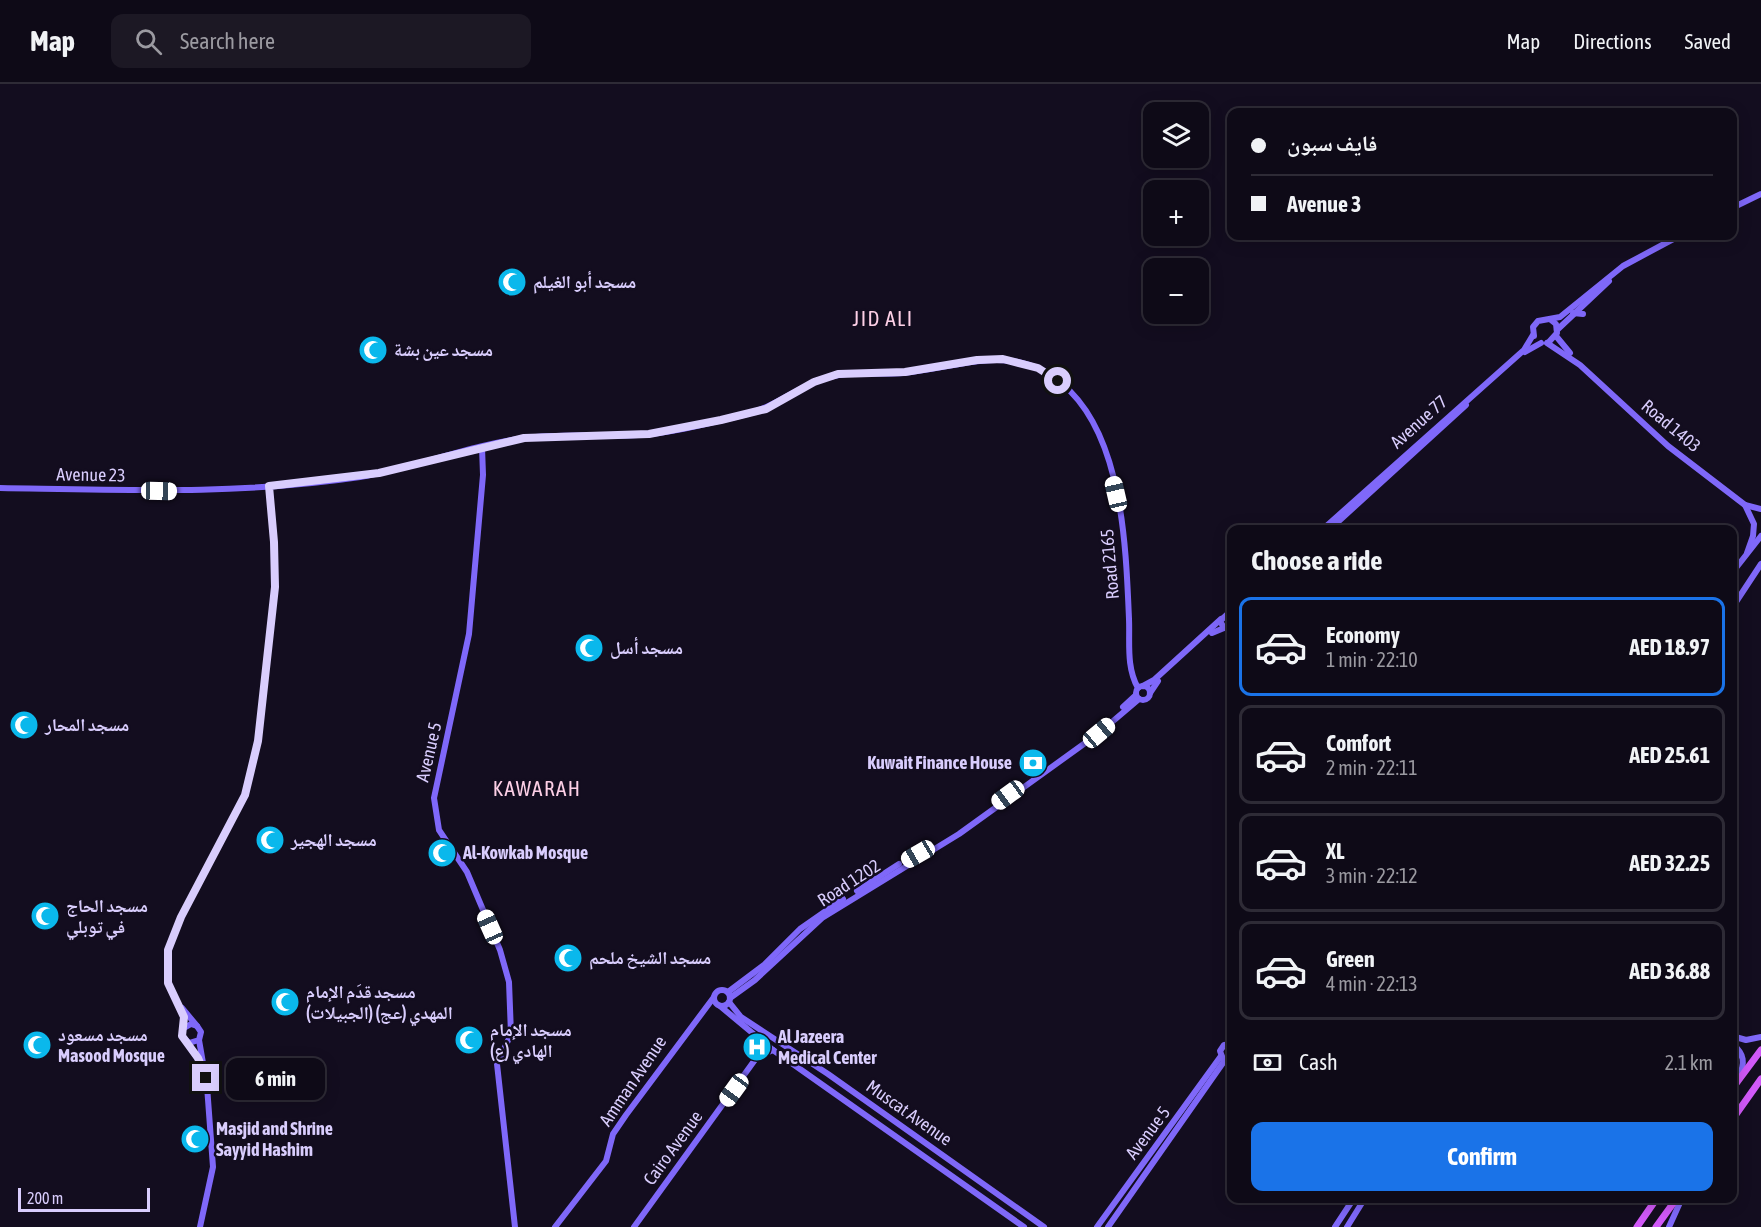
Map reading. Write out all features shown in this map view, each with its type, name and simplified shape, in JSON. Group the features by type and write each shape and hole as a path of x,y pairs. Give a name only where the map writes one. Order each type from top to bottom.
{"main road":[{"path":"1737,1083 1761,1050"},
{"path":"1737,1113 1761,1079"},
{"path":"1637,1227 1654,1203"},
{"path":"1656,1227 1673,1203"}],"street":[{"path":"1737,208 1761,196"},
{"path":"1672,240 1623,266 1563,315 1551,320 1538,321 1533,327 1533,335 1544,343 1557,333 1573,313 1625,269 1679,240"},
{"path":"1573,313 1583,314"},
{"path":"1551,320 1557,333"},
{"name":"Road 1403","path":"1557,333 1580,365"},
{"name":"Avenue 77","path":"1328,525 1524,350 1533,335"},
{"name":"Road 1403","path":"1544,343 1580,365 1668,446 1745,505 1761,510"},
{"name":"Avenue 77","path":"1334,525 1487,385 1544,343"},
{"name":"Avenue 23","path":"0,488 193,492 379,473 479,448 546,436 649,434 721,420 766,409 814,382 838,374 905,372 977,360 1003,359 1038,368 1058,381"},
{"name":"Road 2165","path":"1058,381 1076,397 1094,424 1113,479 1124,543 1131,672 1139,692"},
{"name":"Avenue 5","path":"479,448 482,480 468,646 434,798 439,830 466,868 500,950 509,982 511,1034 497,1064 515,1227"},
{"path":"205,1073 182,1036 184,1017 168,983 166,967 171,940 245,795 258,741 275,587 275,554 269,486"},
{"path":"1745,505 1754,524 1753,536 1747,553"},
{"path":"1737,566 1761,536"},
{"path":"1737,601 1761,564"},
{"path":"1139,692 1226,617"},
{"path":"1139,692 1147,699 1156,683 1213,632 1227,629"},
{"path":"1139,692 1150,693"},
{"name":"Road 1202","path":"729,998 812,920 984,812 1108,721 1139,692"},
{"name":"Road 1202","path":"729,998 768,969 822,918 959,834 1099,733 1139,692"},
{"path":"768,969 776,954"},
{"path":"719,990 729,998 717,1002 719,990"},
{"name":"Muscat Avenue","path":"729,998 741,1017 828,1074 1044,1227"},
{"path":"176,1000 201,1032 199,1040 205,1073 213,1170 200,1227"},
{"name":"Muscat Avenue","path":"717,1002 772,1050 1024,1227"},
{"name":"Amman Avenue","path":"555,1227 605,1162 615,1132 701,1013 717,1002"},
{"path":"184,1028 191,1024 197,1026"},
{"path":"755,1037 759,1049 757,1058"},
{"path":"1737,1037 1746,1040 1761,1037"},
{"path":"187,1042 193,1044 199,1040"},
{"path":"1226,1059 1220,1048 1227,1044"},
{"path":"1737,1048 1743,1058 1737,1079"},
{"name":"Cairo Avenue","path":"634,1227 757,1058 772,1050"},
{"name":"Avenue 5","path":"1097,1227 1226,1059"},
{"name":"Avenue 5","path":"1107,1227 1226,1059"},
{"path":"1335,1227 1351,1203"},
{"path":"1347,1227 1362,1203"},
{"path":"1669,1227 1680,1203"},
{"path":"1107,1227 1114,1212 1113,1205"}],"place":[{"name":"مسجد أبو الغيلم","path":"512,282"},
{"name":"مسجد عين بشة","path":"373,350"},
{"name":"مسجد أسل","path":"589,648"},
{"name":"مسجد المحار","path":"24,725"},
{"name":"Kuwait Finance House","path":"1033,763"},
{"name":"مسجد الهجير","path":"270,840"},
{"name":"Al-Kowkab Mosque","path":"442,853"},
{"name":"مسجد الحاج في توبلي","path":"45,916"},
{"name":"مسجد الشيخ ملحم","path":"568,958"},
{"name":"مسجد قدَم الإمام المهدي (عج) (الجبيلات)","path":"285,1002"},
{"name":"مسجد الإمام الهادي (ع)","path":"469,1040"},
{"name":"مسجد مسعود Masood Mosque","path":"37,1045"},
{"name":"Al Jazeera Medical Center","path":"757,1047"},
{"name":"Masjid and Shrine Sayyid Hashim","path":"195,1139"}],"district":[{"name":"JID ALI","path":"883,319"},
{"name":"KAWARAH","path":"537,789"}],"route":[{"path":"206,1078 195,1052 182,1036 184,1017 168,983 166,957 181,917 242,801 251,777 261,722 275,587 272,503 269,486 358,477 524,438 557,435 649,434 721,420 766,409 814,382 838,374 889,374 933,369 990,358 1028,364 1058,381"}]}
